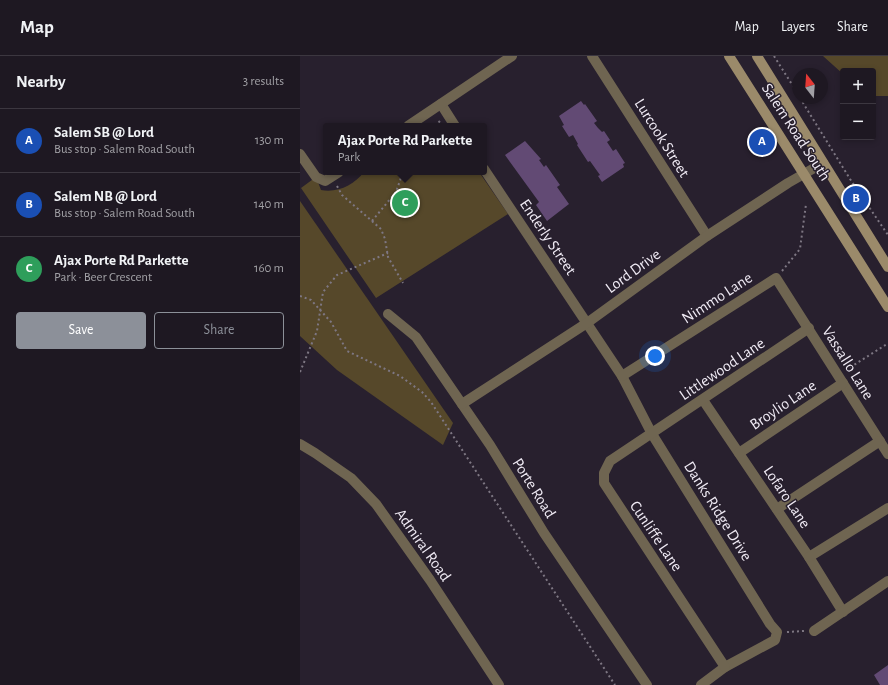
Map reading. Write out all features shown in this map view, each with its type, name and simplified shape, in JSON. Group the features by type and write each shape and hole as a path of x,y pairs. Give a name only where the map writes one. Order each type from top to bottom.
{"main road":[{"name":"Salem Road South","path":"730,56 888,307"},
{"name":"Salem Road South","path":"757,56 888,267"}],"street":[{"path":"412,123 512,56"},
{"name":"Lurcook Street","path":"592,56 708,236"},
{"path":"441,104 453,123"},
{"path":"300,154 316,176 325,181 334,175"},
{"name":"Lord Drive","path":"462,404 587,323 708,236 823,162"},
{"name":"Enderly Street","path":"487,173 587,323"},
{"name":"Nimmo Lane","path":"622,376 776,278 809,328"},
{"name":"Porte Road","path":"388,314 416,337 490,445 544,533 647,685"},
{"name":"Danks Ridge Drive","path":"587,323 622,376 652,434 766,617 778,632"},
{"name":"Vassallo Lane","path":"809,328 888,454"},
{"name":"Littlewood Lane","path":"652,434 809,328"},
{"name":"Broylio Lane","path":"739,453 841,379"},
{"name":"Lofaro Lane","path":"703,400 810,557 844,612"},
{"name":"Cunliffe Lane","path":"652,434 610,461 604,472 604,483 725,667"},
{"path":"777,509 880,441"},
{"name":"Admiral Road","path":"300,444 316,453 351,478 376,504 430,580 499,685"},
{"path":"810,557 888,508"},
{"path":"814,631 888,582"},
{"path":"701,685 725,667 775,640 778,632"}],"path":[{"path":"774,56 792,84"},
{"path":"804,104 850,179 888,235"},
{"path":"372,221 396,192 402,175"},
{"path":"337,186 342,195 381,229 388,253 403,283"},
{"path":"776,278 800,249 806,204"},
{"path":"300,372 317,331 323,292 337,275 388,253"},
{"path":"300,296 311,300 331,322 347,351 400,376 422,392 431,402 616,685"},
{"path":"841,379 887,344"},
{"path":"778,632 814,631"}],"shaded area":[{"path":"823,56 888,56 888,96 876,96 876,68 840,68 840,71"},
{"path":"362,175 481,175 508,214 376,298 301,188 316,177 321,190 327,191 345,187"},
{"path":"300,201 453,423 443,445 337,370 300,336"}],"building":[{"path":"581,101 584,105 585,104 597,121 594,123 602,132 604,131 610,140 607,142 613,151 616,149 625,163 623,164 624,167 602,182 598,176 600,175 590,161 588,162 577,145 578,144 573,135 569,137 562,126 564,125 559,116"},
{"path":"525,141 541,159 539,160 544,167 546,165 560,185 557,187 569,204 547,221 536,205 539,202 505,155"},
{"path":"888,665 888,685 880,685 874,675"}],"place":[{"name":"Salem SB @ Lord","path":"762,142"},
{"name":"Salem NB @ Lord","path":"856,199"},
{"name":"Ajax Porte Rd Parkette","path":"405,203"}]}
